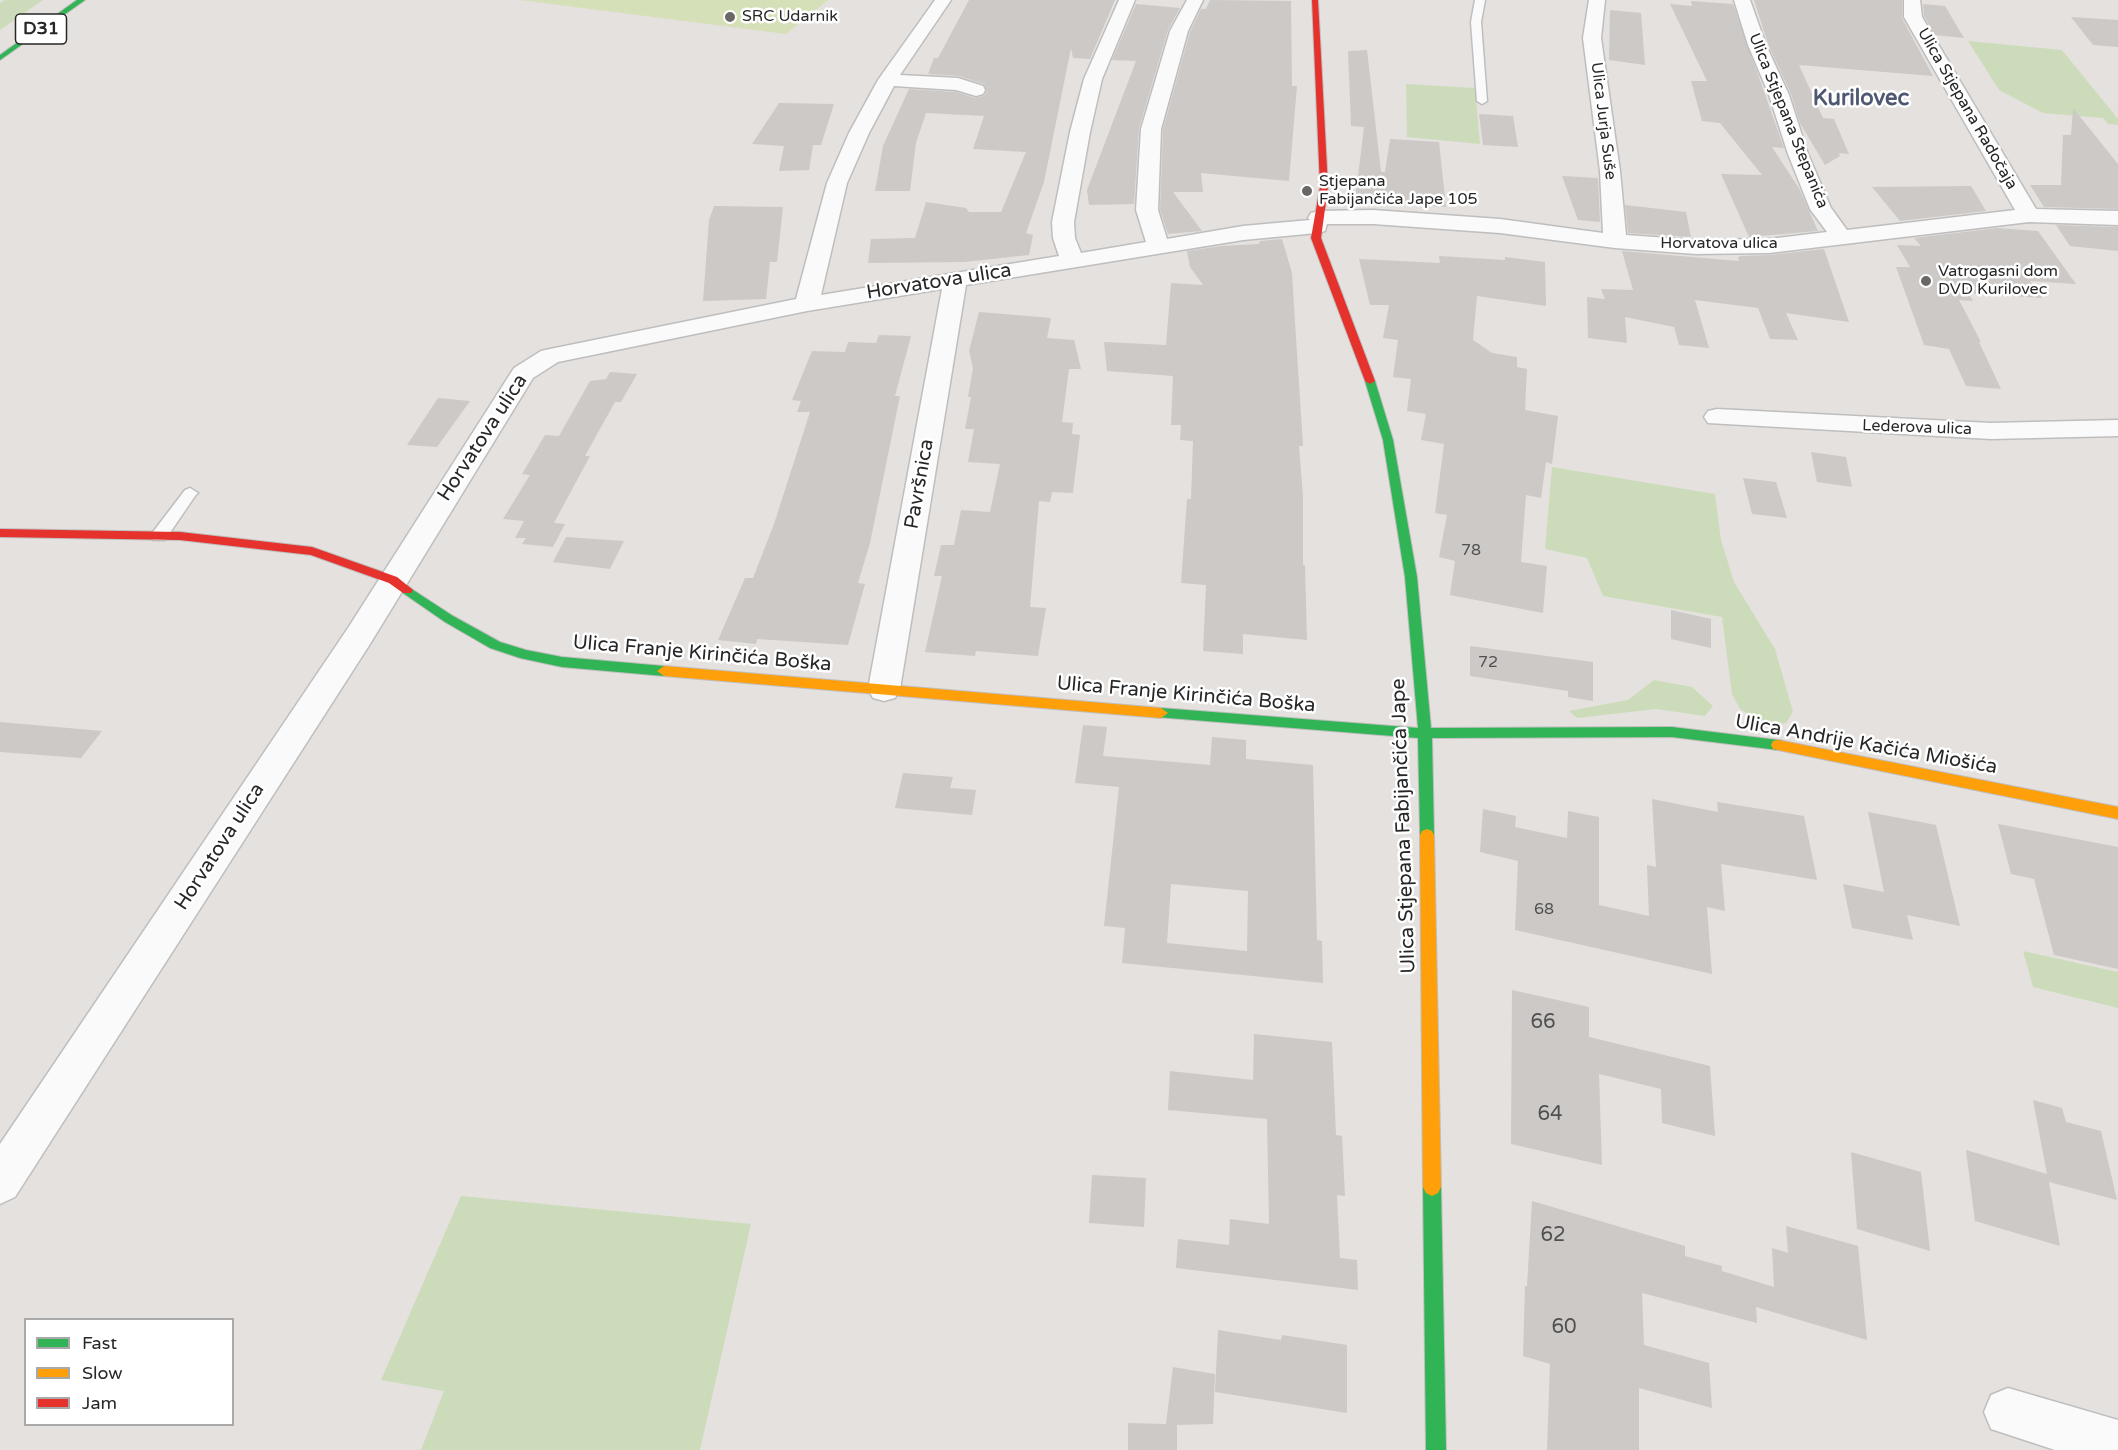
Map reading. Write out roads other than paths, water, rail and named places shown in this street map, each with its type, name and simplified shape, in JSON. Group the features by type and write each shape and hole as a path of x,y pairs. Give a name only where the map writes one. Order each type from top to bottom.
{"street":[{"name":"D31","path":"0,58 82,0"},
{"path":"807,304 837,183 859,133 887,80 943,0"},
{"path":"1072,261 1064,238 1063,222 1080,132 1093,79 1127,0"},
{"path":"1159,247 1147,210 1151,129 1179,31 1195,0"},
{"name":"Ulica Stjepana Fabijančića Jape","path":"1314,0 1324,187 1316,238 1369,376 1388,440 1411,577 1425,733 1436,1450"},
{"name":"Ulica Jurja Suše","path":"1598,0 1592,38 1610,171 1615,241"},
{"name":"Ulica Stjepana Stepanića","path":"1742,0 1757,45 1779,95 1798,154 1821,209 1842,238"},
{"name":"Ulica Stjepana Radočaja","path":"1912,0 1913,17 2029,215"},
{"path":"887,80 958,84 976,90"},
{"name":"Horvatova ulica","path":"0,1182 352,646 523,373 550,356 807,304 955,279 1243,233 1373,217 1489,225 1615,241 1696,248 1769,246 2029,215 2118,218"},
{"name":"Pavršnica","path":"884,689 955,279"},
{"name":"Lederova ulica","path":"1717,417 1991,432 2118,428"},
{"name":"Ulica Franje Kirinčića Boška","path":"0,533 159,536 312,551 393,580 449,619 495,645 525,655 562,662 1425,733"},
{"name":"Ulica Andrije Kačića Miošića","path":"1425,733 1672,732 1800,748 2118,813"},
{"path":"2008,1412 2118,1444"}],"lane":[{"path":"1480,0 1476,22 1482,101"},
{"path":"159,536 190,492"}],"place":[{"name":"SRC Udarnik","path":"730,17"},
{"name":"Stjepana Fabijančića Jape 105","path":"1307,191"},
{"name":"Vatrogasni dom DVD Kurilovec","path":"1926,281"}],"district":[{"name":"Kurilovec","path":"1861,99"}]}
